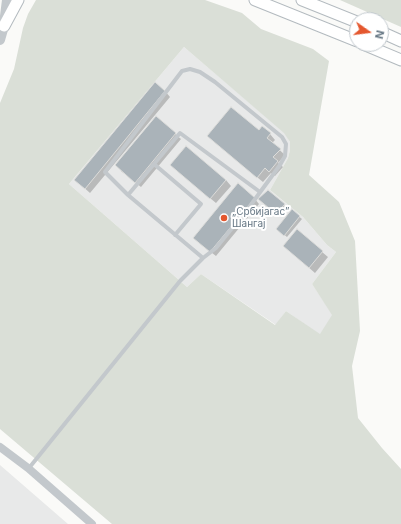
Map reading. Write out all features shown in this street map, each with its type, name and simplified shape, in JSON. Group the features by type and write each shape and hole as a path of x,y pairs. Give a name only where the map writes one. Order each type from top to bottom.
{"main road":[{"path":"4,26 18,0"},
{"path":"255,0 349,39"},
{"path":"302,0 349,19"},
{"path":"389,36 401,41"},
{"path":"382,52 401,60"}],"street":[{"path":"4,26 8,0"},
{"path":"0,40 12,0"},
{"path":"0,447 28,468 92,524"}],"lane":[{"path":"28,468 180,281 203,258 216,248 250,206 280,165 284,156 286,144 282,137 215,82 200,72 190,69 182,71 105,172 128,195 203,258"},
{"path":"128,195 180,133 260,192"},
{"path":"154,164 201,204 175,235"}],"shaded area":[{"path":"36,0 205,0 242,13 261,29 313,49 329,61 309,175 339,202 355,241 360,331 352,366 358,418 401,469 401,524 112,524 0,429 0,103 14,69 23,28 28,14","holes":["184,47 284,133 290,142 290,150 288,158 270,190 303,217 327,245 336,252 312,284 332,315 320,334 286,311 275,325 201,274 187,287 69,184"]},
{"path":"340,0 401,0 401,27 389,22 389,12 367,12"},
{"path":"184,47 285,133 290,142 288,158 270,190 303,217 327,245 336,252 312,284 333,315 320,335 286,311 276,325 201,274 187,287 69,184"},
{"path":"0,465 68,524 0,524"}],"building":[{"path":"155,82 165,91 85,189 74,180"},
{"path":"231,107 259,130 262,126 271,133 267,138 281,149 273,157 278,161 269,172 265,168 257,178 207,136"},
{"path":"156,116 176,133 135,183 115,165"},
{"path":"186,146 226,180 210,199 170,165"},
{"name":"„Србијагас” Шангај","path":"238,183 255,198 210,252 193,238"},
{"path":"268,190 285,204 276,214 258,199"},
{"path":"292,209 300,216 284,236 276,229"},
{"path":"297,229 323,251 309,268 283,246"}],"place":[{"name":"„Србијагас” Шангај","path":"224,218"}]}
